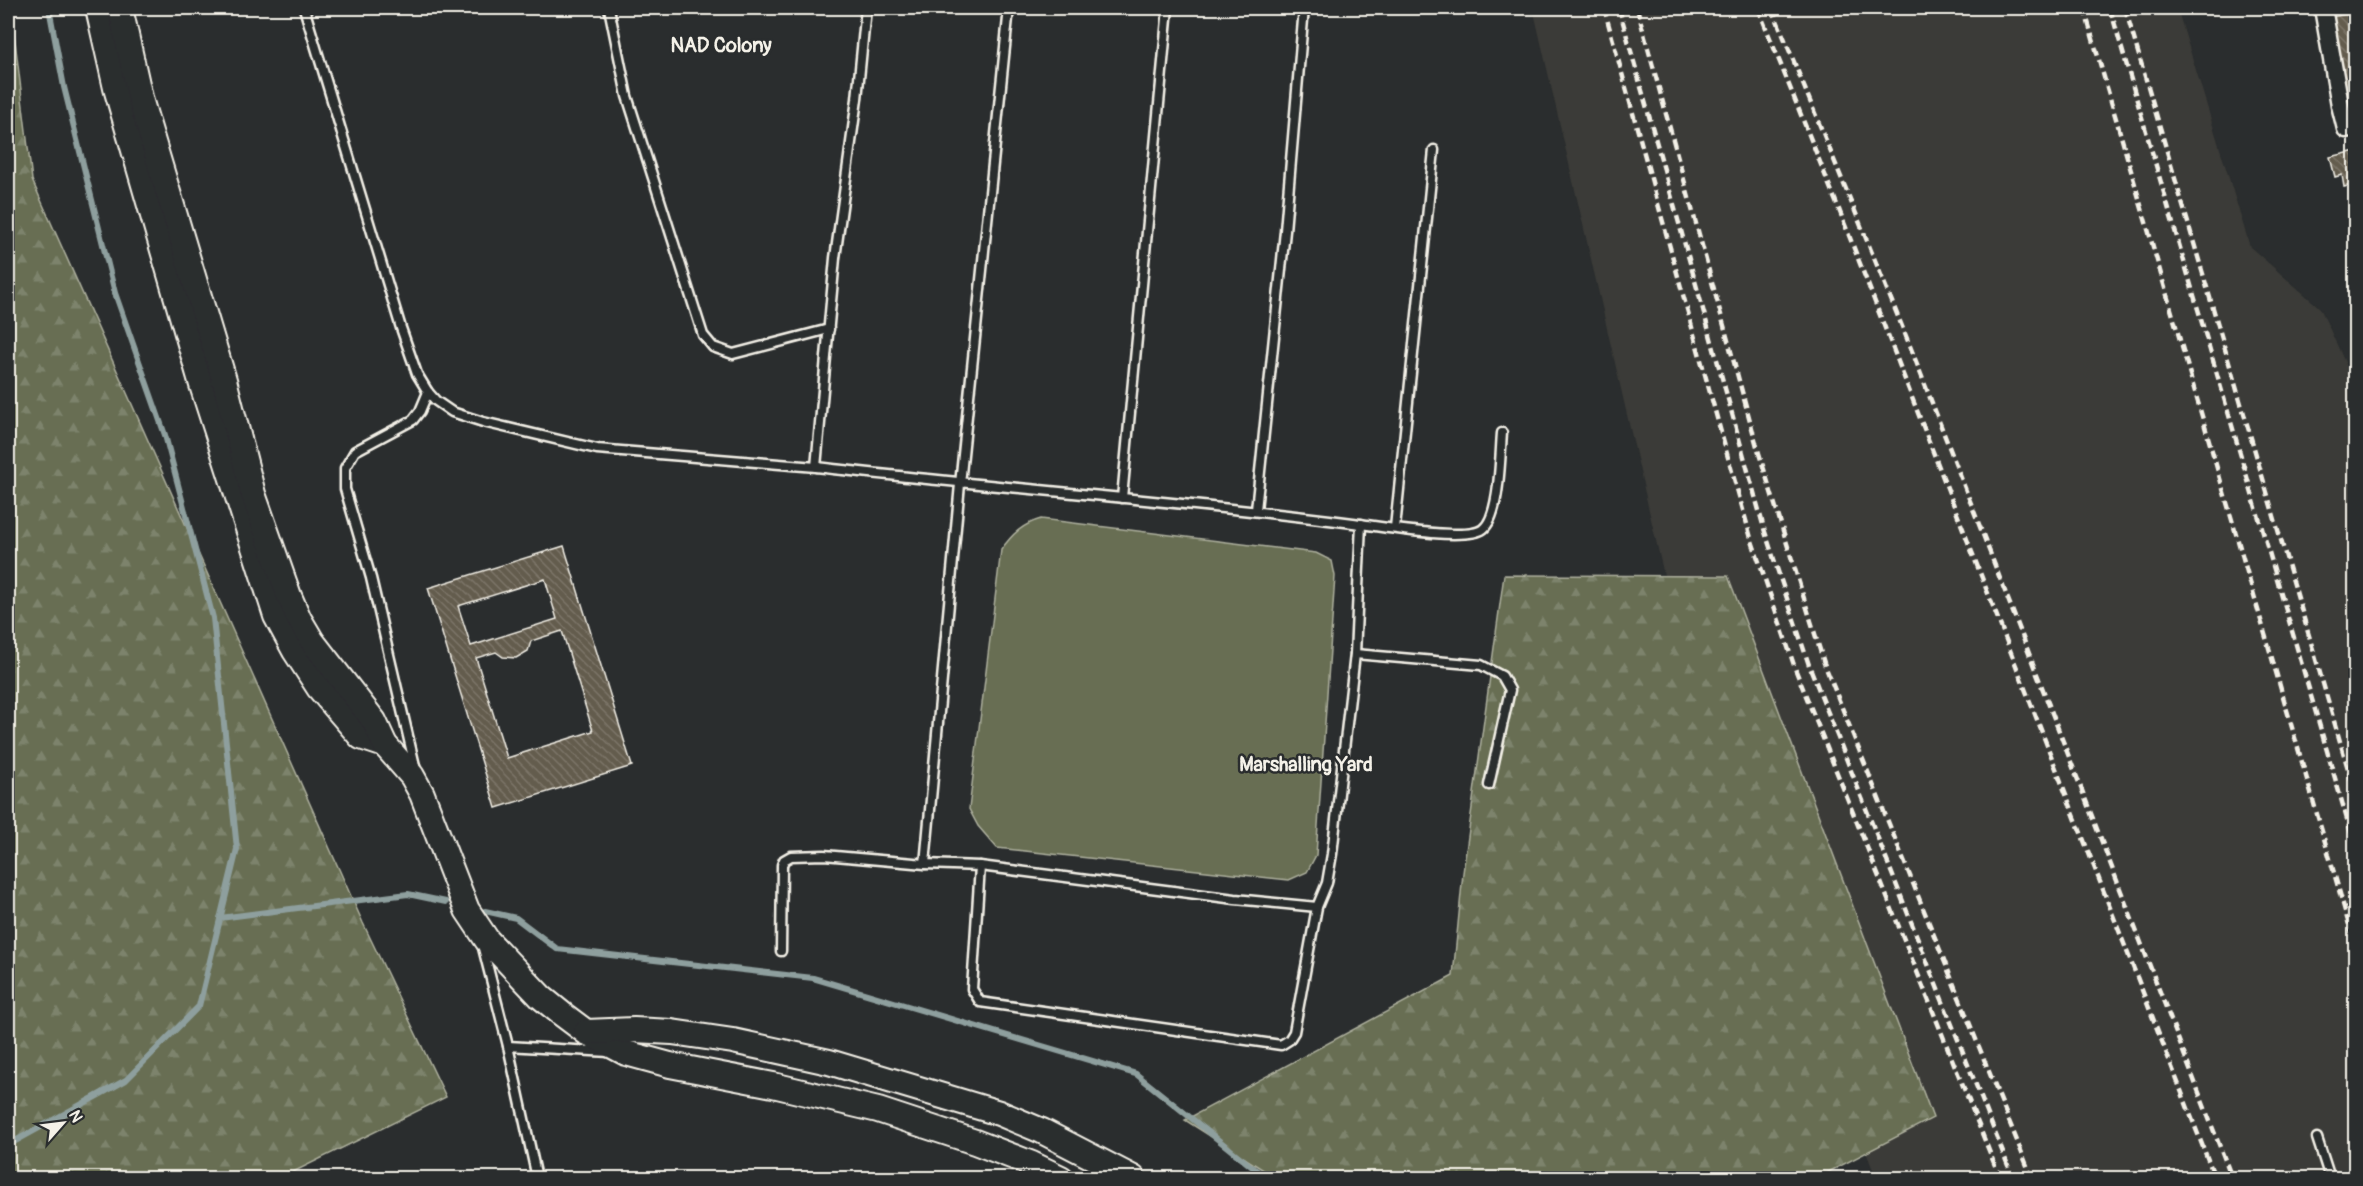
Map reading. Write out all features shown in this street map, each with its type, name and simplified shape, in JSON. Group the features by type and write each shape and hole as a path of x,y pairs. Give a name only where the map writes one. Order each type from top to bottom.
{"street":[{"path":"98,8 116,88 198,373 276,616 319,688 361,737 385,745"},
{"path":"120,8 141,102 224,380 253,494 288,596 298,619 312,641 374,721 385,745 412,776 422,795 467,910 493,947 541,997 586,1032 626,1053 670,1065 772,1085 878,1110 975,1142 1032,1164 1061,1179"},
{"path":"2323,8 2346,129 2355,128"},
{"path":"586,1032 634,1030 672,1032 733,1041 829,1062 999,1113 1042,1131 1133,1179"}],"lane":[{"path":"304,8 388,289 417,374 436,401 452,412 525,434 597,449 816,467 960,483 1256,510 1454,534 1474,534 1483,530 1491,520 1502,433"},
{"path":"609,8 627,96 704,335 714,347 733,354 829,329"},
{"path":"816,467 834,258 857,99 866,8"},
{"path":"925,864 960,483 1009,8"},
{"path":"1122,498 1168,8"},
{"path":"1256,510 1285,231 1304,8"},
{"path":"1395,528 1434,150"},
{"path":"422,795 371,578 345,489 345,468 355,451 413,420 420,411 428,392"},
{"path":"980,866 972,989 980,1002 1281,1045 1289,1040 1294,1032 1317,907 1327,883 1332,854 1355,654 1361,524"},
{"path":"1355,654 1480,665 1502,676 1510,690 1489,785"},
{"path":"781,951 780,884 784,860 791,856 824,855 925,864 980,866 1224,898 1317,907"},
{"path":"477,926 508,1046 537,1179"},
{"path":"508,1046 626,1053"},
{"path":"2317,1138 2330,1179"}],"shaded area":[{"path":"1533,8 2177,8 2250,247 2320,308 2355,384 2355,1178 1876,1178 1691,692"}],"green space":[{"path":"8,8 11,8 32,180 363,923 446,1097 281,1178 8,1178"},
{"path":"1041,519 1316,553 1332,561 1335,576 1316,855 1307,872 1289,880 997,848 978,826 969,809 1001,550 1018,530"},
{"path":"1504,575 1728,576 1933,1118 1817,1178 1276,1178 1185,1120 1453,976 1463,873"}],"building":[{"path":"2352,13 2356,29 2356,111 2348,113 2330,17"},
{"path":"2356,151 2356,184 2344,187 2342,175 2335,177 2330,157"},
{"path":"564,546 632,766 496,808 428,588","holes":["545,579 557,619 471,646 458,606","562,631 593,731 507,758 476,658 496,652 503,657 516,658 528,651 531,641"]}],"waterway":[{"path":"8,1145 126,1080 199,1006 237,849 213,618 165,435 115,293 64,87 49,8"},
{"path":"220,918 408,894 446,902"},
{"path":"485,911 516,918 557,949 813,978 1136,1074 1266,1178"}],"railway":[{"path":"1604,8 1751,538 1796,671 2000,1178"},
{"path":"1619,8 1765,532 1809,665 2013,1178"},
{"path":"1637,8 1758,450 1824,663 2032,1178"},
{"path":"1758,8 1838,207 2215,1178"},
{"path":"1772,8 1910,346 2232,1178"},
{"path":"2084,8 2356,949"},
{"path":"2110,8 2356,850"},
{"path":"2125,8 2356,796"}],"district":[{"name":"NAD Colony","path":"721,45"},
{"name":"Marshalling Yard","path":"1306,764"}]}
